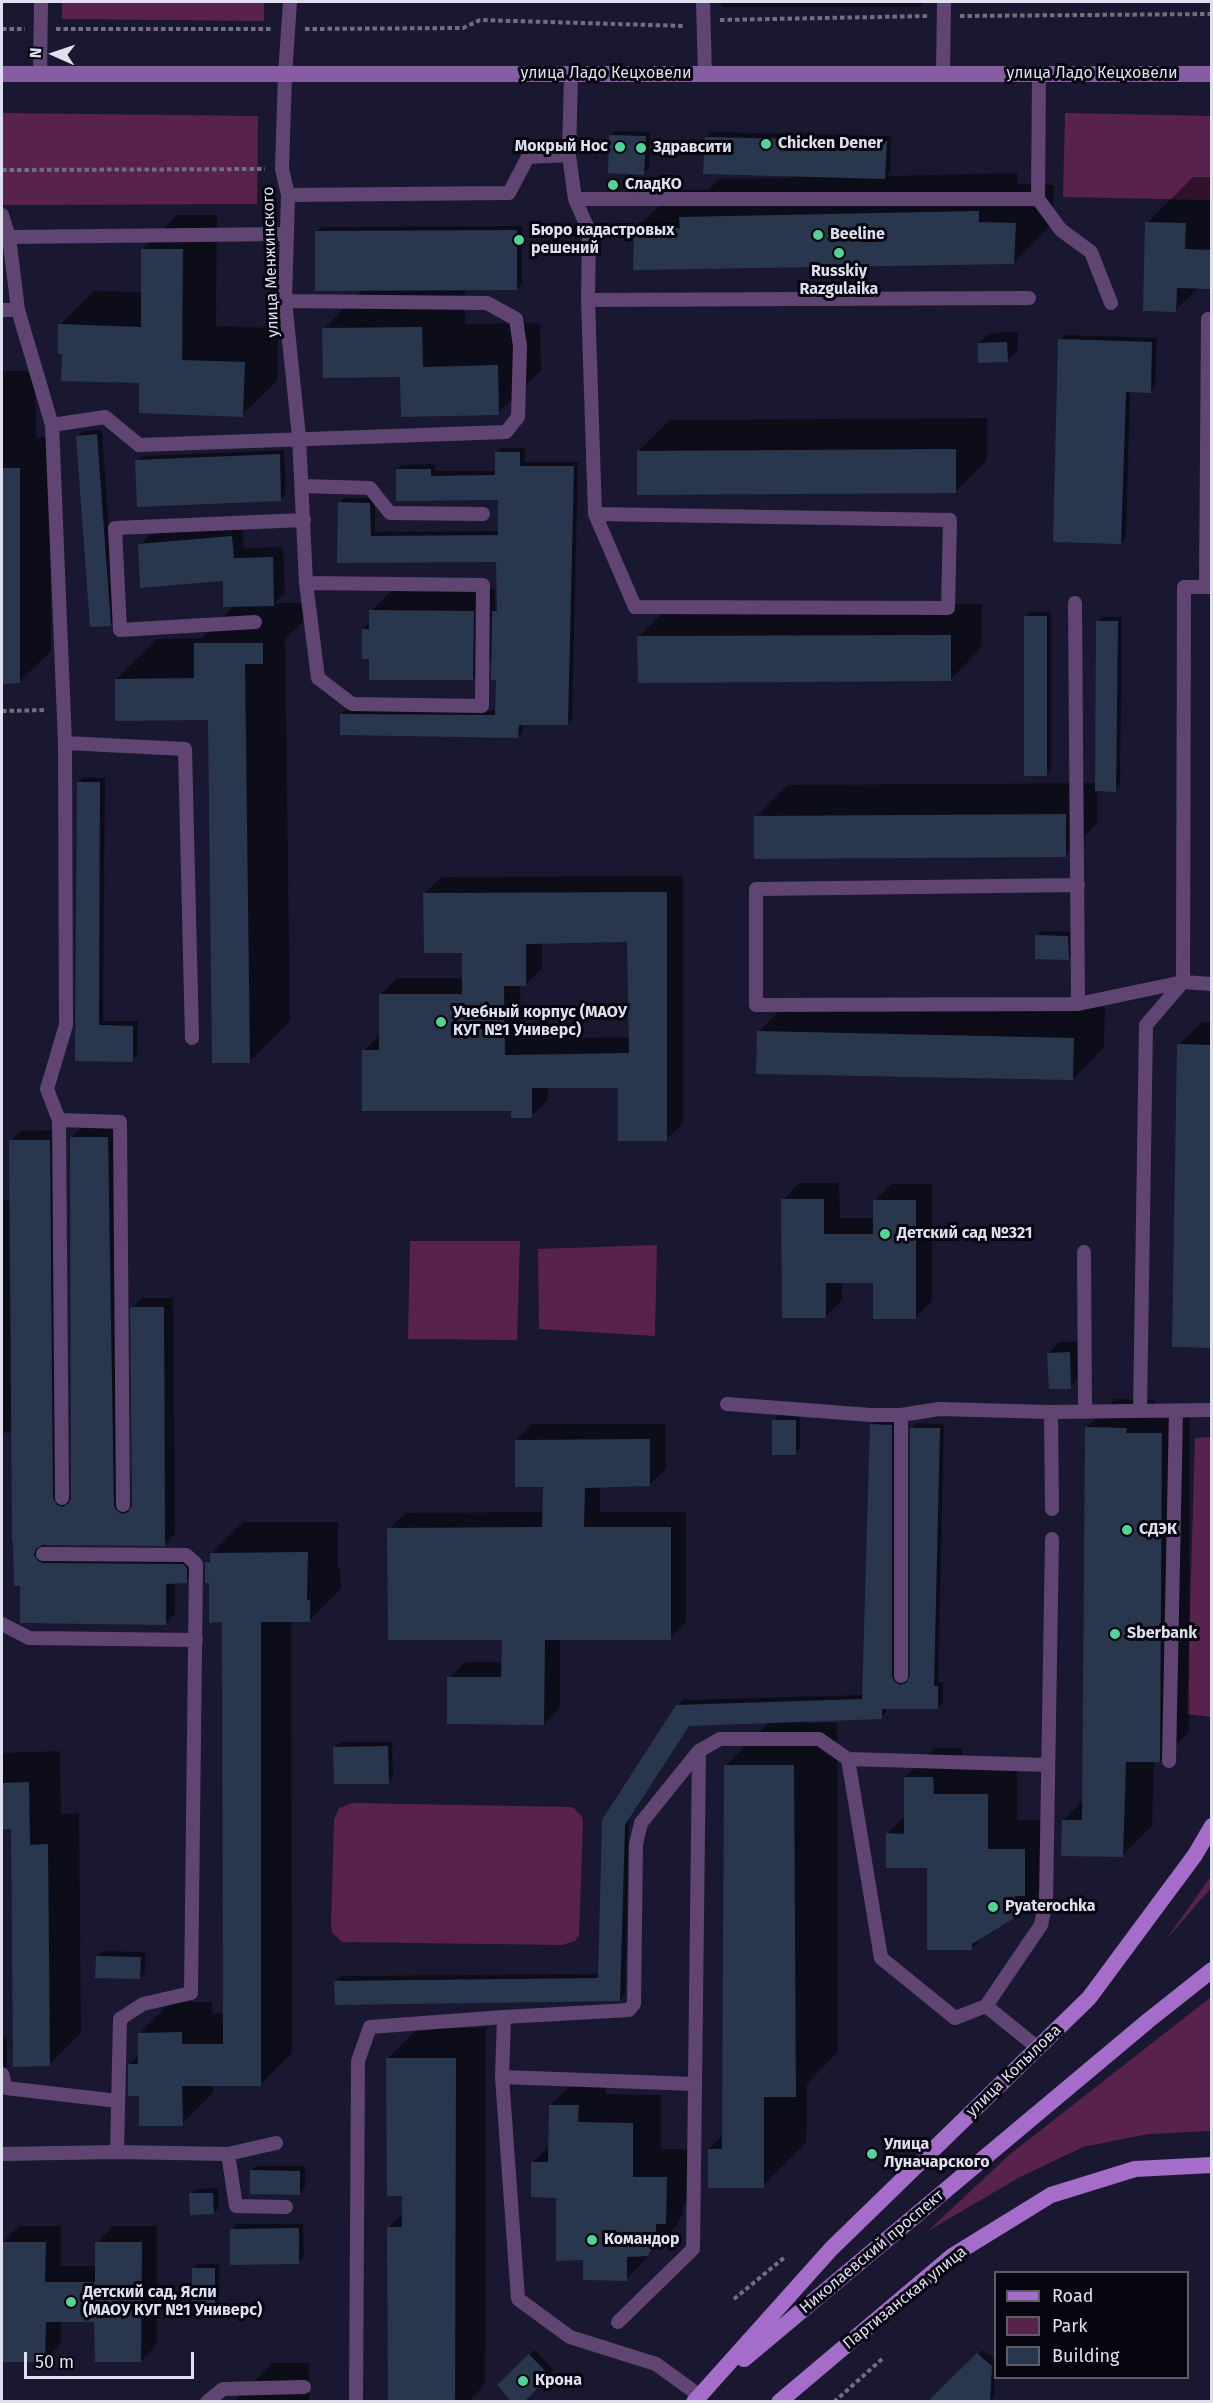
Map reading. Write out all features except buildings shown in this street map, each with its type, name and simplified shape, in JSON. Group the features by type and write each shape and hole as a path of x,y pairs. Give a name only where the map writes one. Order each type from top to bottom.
{"main road":[{"name":"улица Ладо Кецховели","path":"2,74 1212,74"},
{"name":"улица Копылова","path":"697,2399 831,2249 1089,1998 1195,1855 1212,1826"},
{"name":"Николаевский проспект","path":"697,2399 1149,2020 1212,1970"},
{"name":"Партизанская улица","path":"779,2402 952,2256 1051,2195 1135,2169 1212,2165"}],"lane":[{"path":"40,74 41,2"},
{"name":"улица Менжинского","path":"290,2 282,169 288,195 285,301 299,437 306,583 318,678 352,704 482,706 483,585 306,583"},
{"path":"703,2 705,74"},
{"path":"943,74 944,2"},
{"path":"1039,74 1038,199 1061,230 1091,252 1111,303"},
{"path":"571,75 569,155 574,199 589,231 588,300 595,514 635,607 948,608 950,520 595,514"},
{"path":"288,195 509,193 528,157 569,155"},
{"path":"574,199 1038,199"},
{"path":"2,215 9,237 18,310 52,425 65,742 66,1025 47,1089 59,1120 62,1498"},
{"path":"9,237 287,234"},
{"path":"588,300 1029,298"},
{"path":"52,425 105,417 139,444 506,432 518,417 520,346 516,319 487,303 285,301"},
{"path":"2,310 18,310"},
{"path":"1140,1411 1146,1025 1183,982 1184,587 1209,587 1209,319"},
{"path":"302,486 370,488 390,513 483,514"},
{"path":"255,622 120,630 115,528 304,520"},
{"path":"1075,603 1078,1004"},
{"path":"65,742 185,749 192,1038"},
{"path":"1078,885 756,889 756,1005 1078,1004 1183,982 1212,984"},
{"path":"59,1120 120,1122 123,1505"},
{"path":"1084,1252 1085,1411"},
{"path":"727,1404 871,1415 901,1415 939,1409 1052,1412 1212,1410"},
{"path":"1169,1761 1176,1411"},
{"path":"1052,1412 1052,1509"},
{"path":"901,1415 901,1676"},
{"path":"848,1759 880,1958 955,2018 986,2006 1041,1925 1046,1901 1052,1539"},
{"path":"43,1554 186,1555 195,1564 191,1993 143,2004 120,2019 117,2152"},
{"path":"2,1624 29,1638 196,1640"},
{"path":"356,2402 358,2061 370,2027 629,2010 634,2004 636,1844 641,1823 699,1751 720,1739 819,1740 848,1759 1047,1765"},
{"path":"618,2322 693,2249 699,1751"},
{"path":"986,2006 1038,2048"},
{"path":"504,2017 502,2077 518,2299 570,2337 656,2364 697,2399"},
{"path":"2,2074 6,2088 118,2101"},
{"path":"502,2077 695,2084"},
{"path":"2,2154 117,2152 228,2154 276,2143"},
{"path":"228,2154 236,2206 286,2207"},
{"path":"207,2402 224,2389 304,2387"}],"path":[{"path":"305,29 463,28 480,20 685,26"},
{"path":"2,29 31,29"},
{"path":"54,29 272,29"},
{"path":"2,170 282,169"},
{"path":"2,711 64,710"},
{"path":"734,2299 785,2257"},
{"path":"834,2402 882,2359"}],"green space":[{"path":"62,2 264,2 264,21 62,19"},
{"path":"2,113 258,116 257,204 2,205"},
{"path":"1065,113 1211,116 1211,200 1063,197"},
{"path":"410,1241 520,1241 517,1340 408,1339"},
{"path":"657,1245 655,1336 539,1329 538,1249"},
{"path":"1212,1437 1211,1717 1187,1714 1195,1438"},
{"path":"352,1803 572,1807 582,1816 583,1823 579,1935 575,1941 562,1945 342,1942 332,1932 331,1925 334,1820 339,1808"},
{"path":"1211,1876 1211,1888 1165,1941"},
{"path":"1211,1997 1211,2131 1148,2134 1083,2147 1020,2177 928,2231 1009,2155"}],"place":[{"name":"Chicken Dener","path":"766,144"},
{"name":"Мокрый Нос","path":"620,147"},
{"name":"Здравсити","path":"641,148"},
{"name":"СладКО","path":"613,185"},
{"name":"Beeline","path":"818,235"},
{"name":"Бюро кадастровых решений","path":"519,240"},
{"name":"Russkiy Razgulaika","path":"839,253"},
{"name":"Учебный корпус (МАОУ КУГ №1 Универс)","path":"441,1022"},
{"name":"Детский сад №321","path":"885,1234"},
{"name":"СДЭК","path":"1127,1530"},
{"name":"Sberbank","path":"1115,1634"},
{"name":"Pyaterochka","path":"993,1907"},
{"name":"Улица Луначарского","path":"872,2154"},
{"name":"Командор","path":"592,2240"},
{"name":"Детский сад, Ясли (МАОУ КУГ №1 Универс)","path":"71,2302"},
{"name":"Крона","path":"523,2381"}]}
